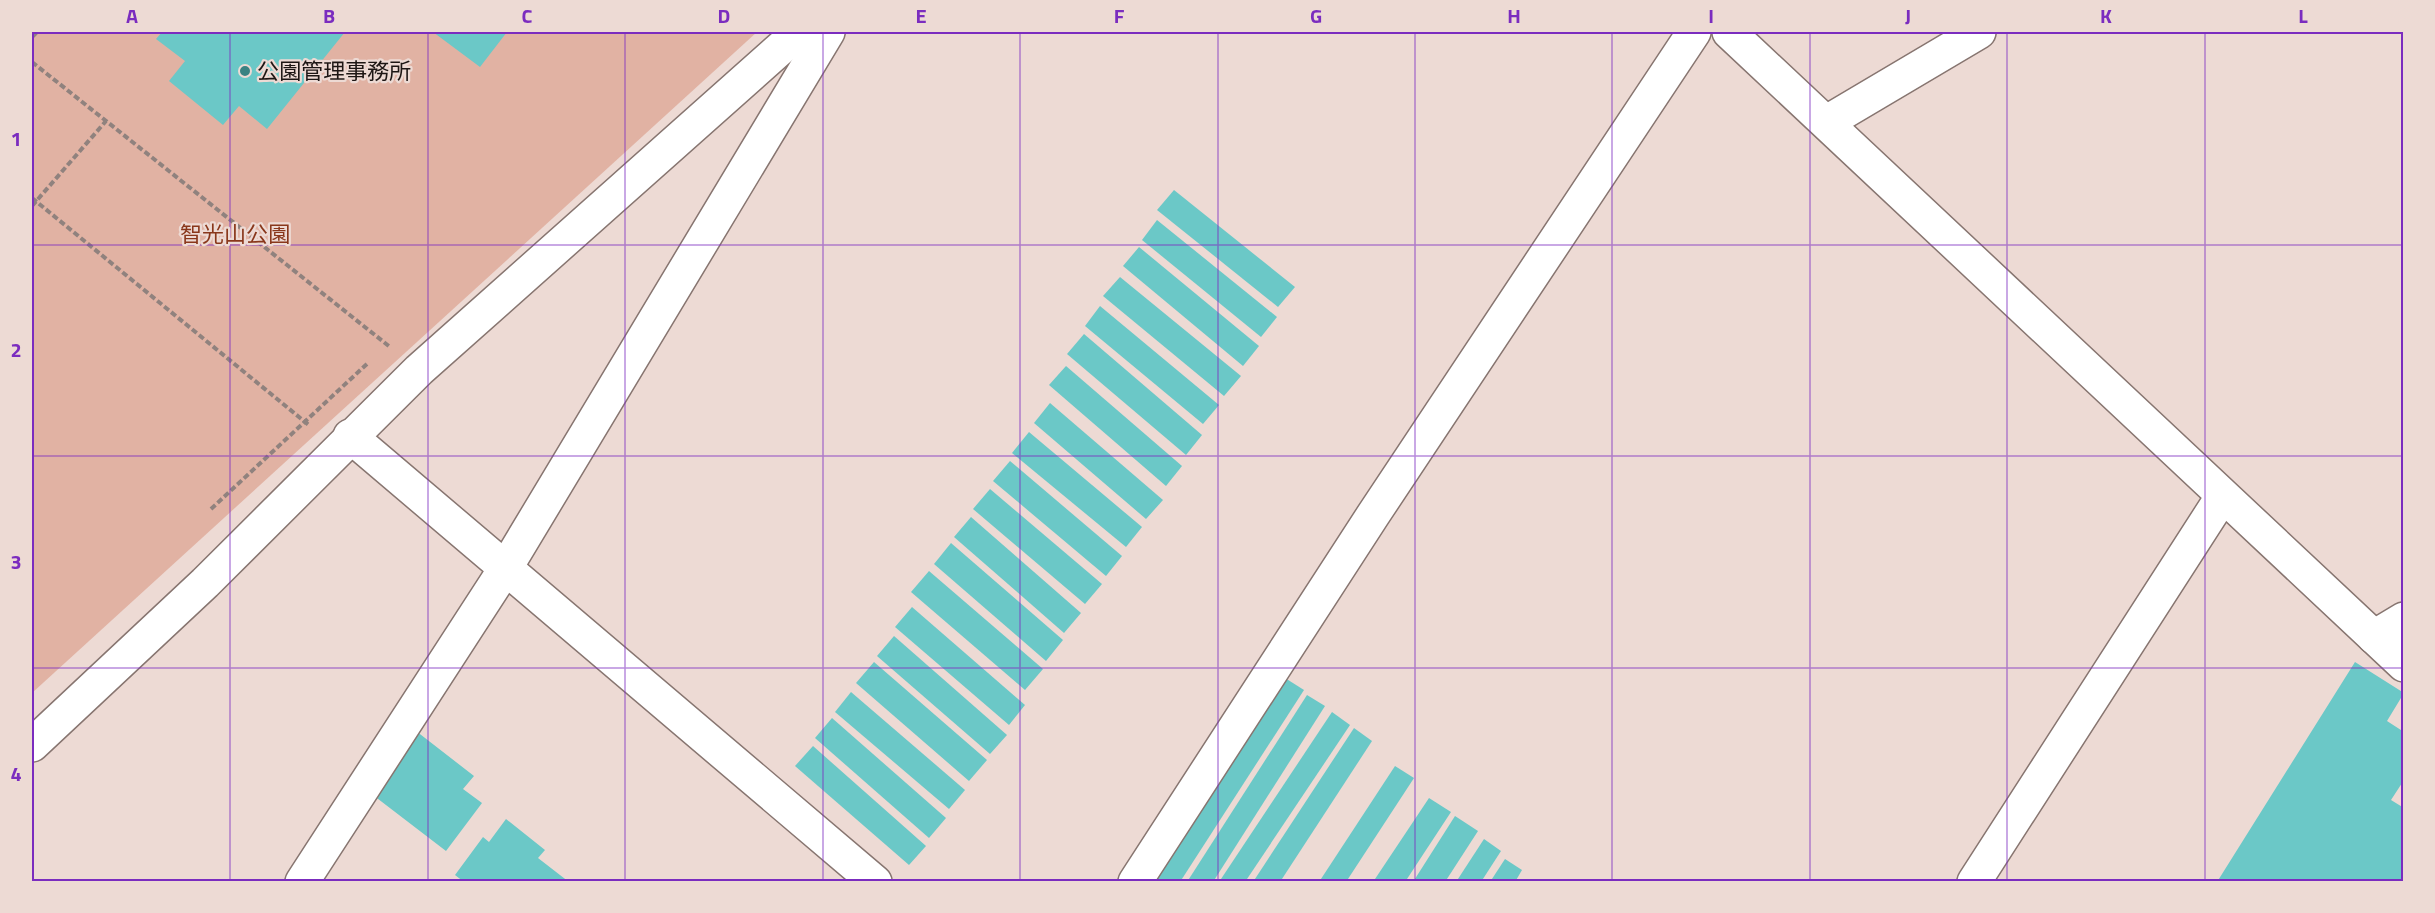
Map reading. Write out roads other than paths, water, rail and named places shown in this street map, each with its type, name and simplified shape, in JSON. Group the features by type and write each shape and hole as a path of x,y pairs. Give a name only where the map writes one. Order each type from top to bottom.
{"street":[{"path":"32,745 205,583 419,370 799,32"},
{"path":"302,882 505,569 828,32"},
{"path":"1135,882 1373,515 1694,32"},
{"path":"1730,32 2403,664"},
{"path":"1827,122 1979,32"},
{"path":"344,443 505,569 875,882"},
{"path":"1974,882 2223,496"},
{"path":"2374,637 2403,619"}],"place":[{"name":"公園管理事務所","path":"245,71"}],"park label":[{"name":"智光山公園","path":"235,234"}]}
